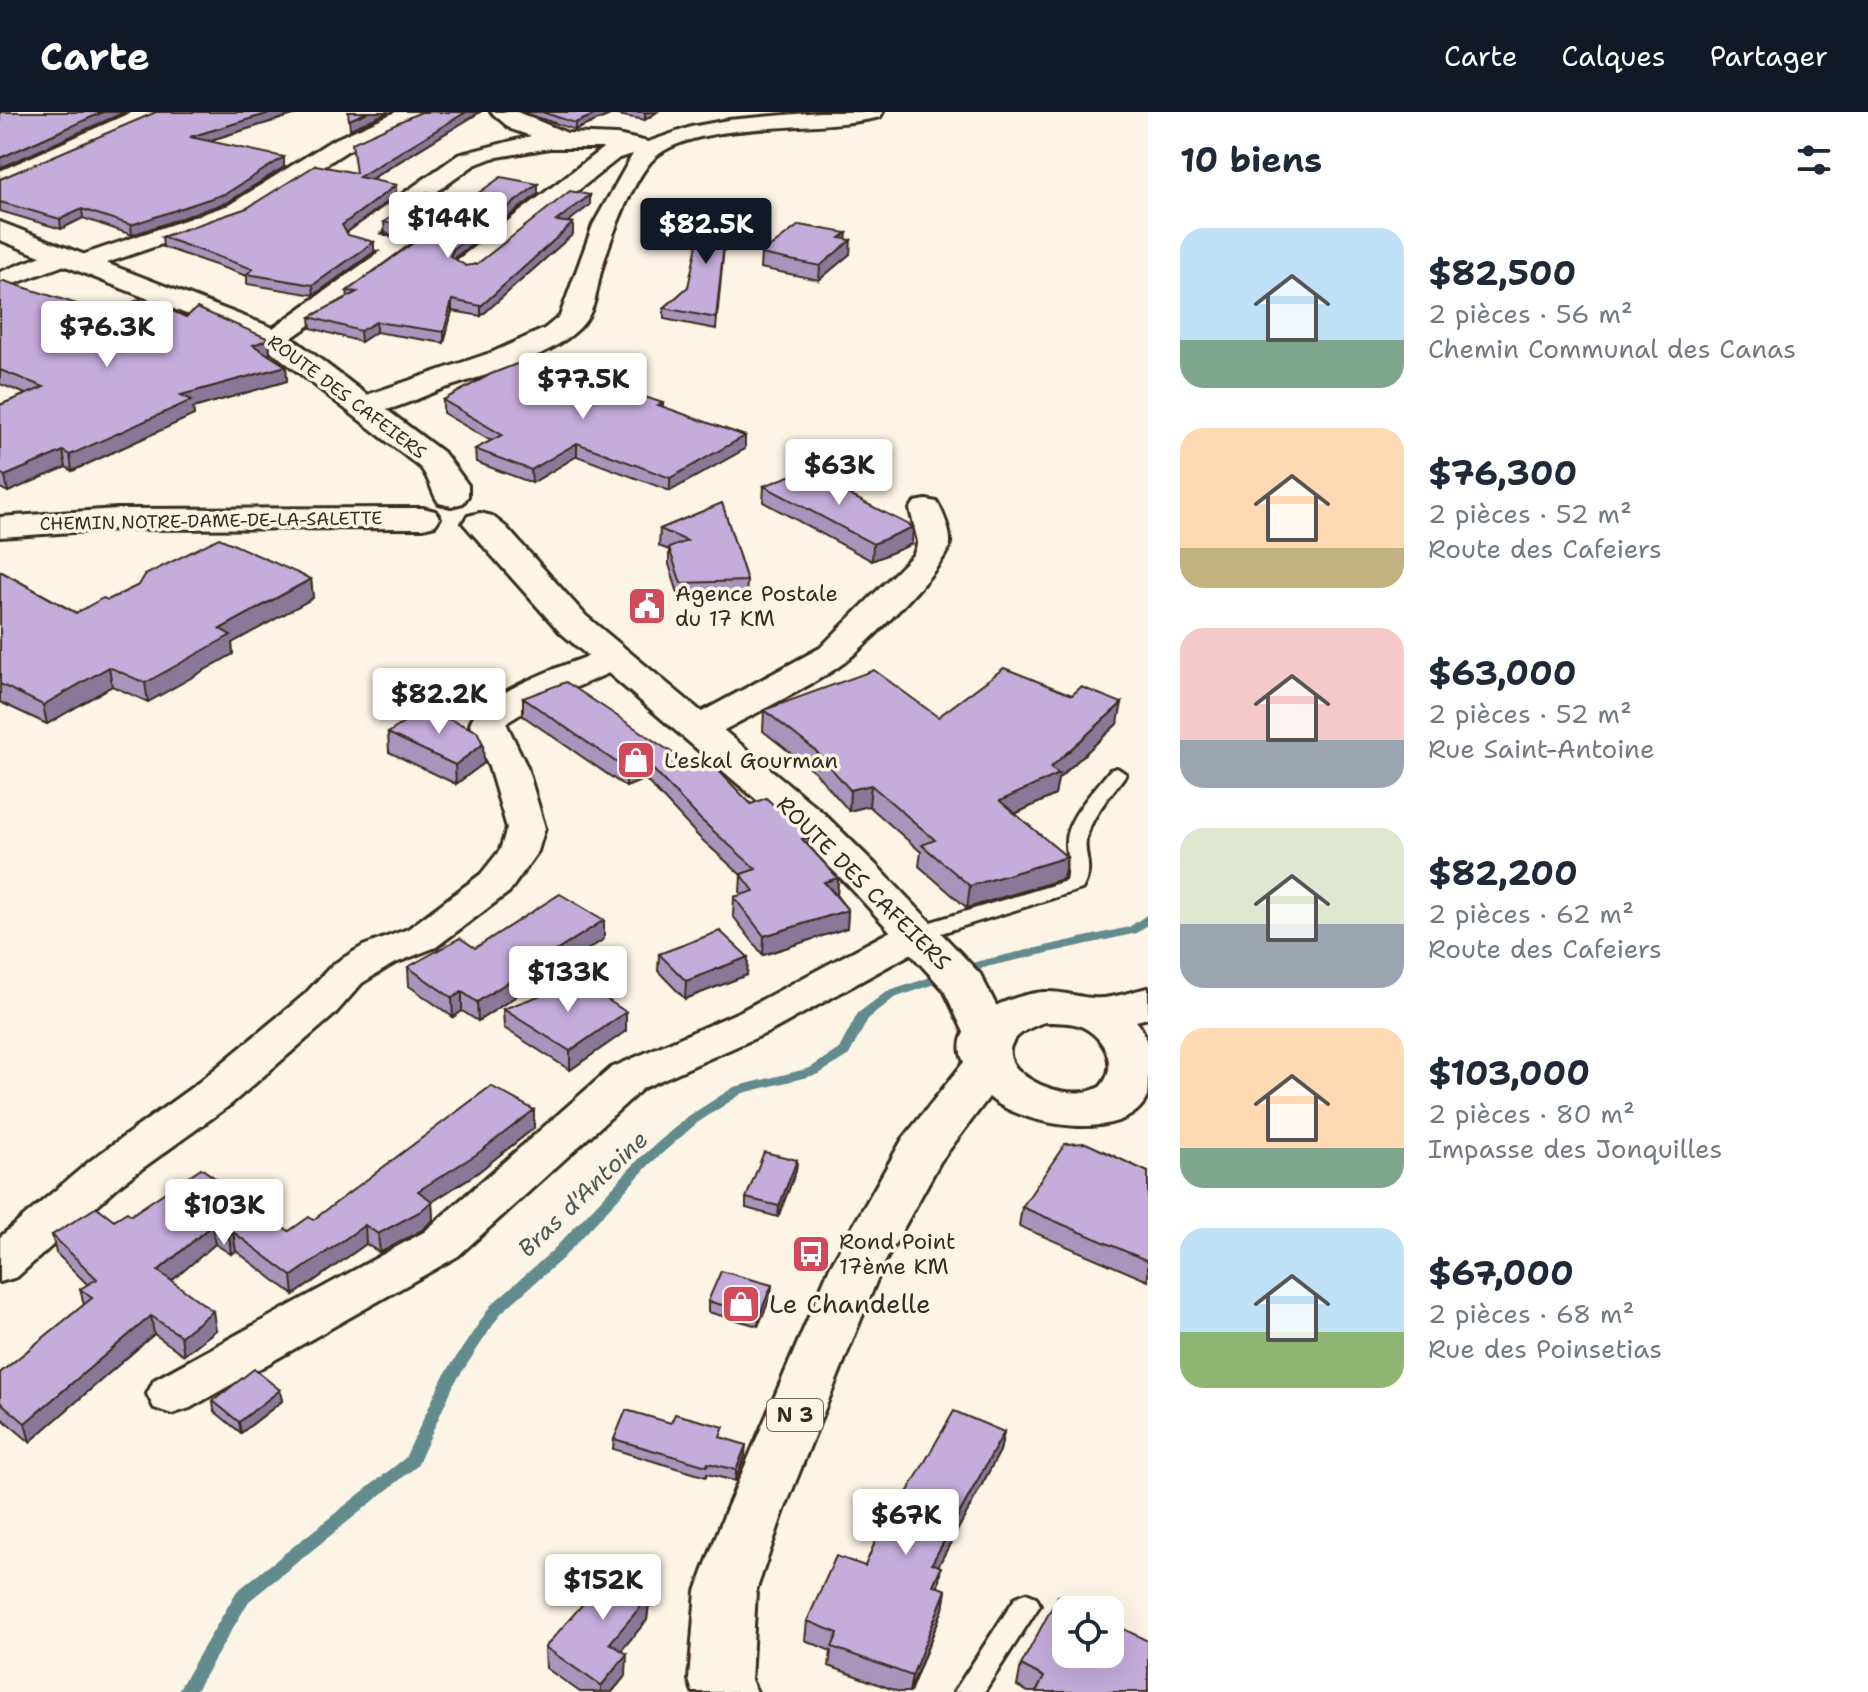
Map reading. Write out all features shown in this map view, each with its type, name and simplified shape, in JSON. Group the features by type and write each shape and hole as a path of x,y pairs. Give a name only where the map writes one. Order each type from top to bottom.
{"street":[{"path":"0,180 151,112"},
{"path":"0,281 238,210 339,146 415,112"},
{"path":"502,112 519,124 565,140"},
{"path":"466,266 611,153 713,131 872,112"},
{"path":"273,338 402,248 358,237 425,187 481,153 592,139 644,147"},
{"path":"362,406 535,345 571,321 581,307 593,256 644,147"},
{"name":"ROUTE DES CAFEIERS","path":"0,230 273,338 433,461 451,485 451,496"},
{"path":"423,518 425,505 451,496 473,499 487,507 486,518 480,523"},
{"path":"698,729 832,655 870,620 929,557 934,542 926,509"},
{"name":"CHEMIN NOTRE-DAME-DE-LA-SALETTE","path":"0,527 117,519 423,518 429,524 448,528 480,523"},
{"name":"ROUTE DES CAFEIERS","path":"480,523 494,534 573,624 807,821 939,956 997,1037"},
{"path":"0,1264 106,1172 214,1094 319,1005 347,974 378,955 422,938 495,883 519,851 526,828 508,767 488,725 489,718 522,697 613,659"},
{"path":"172,1394 441,1244 627,1078 756,1021 939,956"},
{"path":"920,1152 982,1119 1038,1105 1084,1110 1142,1059 1117,1026 1094,1014 1068,1008 997,1037 998,1081 1038,1105"},
{"name":"N 3","path":"725,1692 720,1680 726,1591 754,1513 856,1267 920,1152 997,1037"}],"lane":[{"path":"939,956 1075,885 1080,860 1075,843 1083,820 1117,774"},
{"path":"968,1692 1026,1605"}],"building":[{"path":"0,112 103,112 0,158"},
{"path":"156,112 273,112 190,137 284,157 227,193 131,225 82,209 60,219 0,202 0,179"},
{"path":"348,112 368,112 349,120"},
{"path":"421,112 466,112 359,177 396,185 342,225 348,235 374,242 313,285 247,274 253,269 162,237 247,208 316,165 356,173 352,143"},
{"path":"542,112 601,112 575,123"},
{"path":"501,177 538,184 454,248 450,256 466,266 477,264 570,191 590,195 556,221 573,223 481,306 452,300 444,332 376,322 360,331 310,317 357,292 347,291 417,240 411,230 384,222 427,192 467,201"},
{"path":"706,203 728,206 716,318 664,308 688,287"},
{"path":"799,225 847,233 840,238 851,240 820,266 761,254"},
{"path":"4,281 105,313 143,298 186,317 197,308 269,339 253,345 286,366 181,395 192,400 70,455 63,451 5,476 0,473 0,405 44,387 0,370 0,283"},
{"path":"527,360 663,403 658,405 745,436 670,478 577,443 531,470 475,449 502,435 443,400 491,374"},
{"path":"802,471 913,527 873,544 764,486"},
{"path":"722,503 747,581 681,583 669,548 687,541 660,529"},
{"path":"219,538 311,579 220,629 231,635 145,683 109,667 43,705 0,684 0,571 76,613 103,598 108,600 139,585 145,575"},
{"path":"1004,668 1072,695 1081,687 1122,703 1050,768 1059,774 1000,801 1067,857 970,886 922,845 935,840 871,785 850,790 816,751 764,710 874,670 938,717"},
{"path":"566,682 695,768 711,763 751,804 766,798 809,837 802,839 838,878 824,882 848,910 764,936 734,897 754,891 741,874 756,869 700,819 645,761 626,769 523,698"},
{"path":"425,709 477,731 483,744 455,765 388,733"},
{"path":"560,894 604,920 477,1002 462,992 452,998 408,967 460,938 475,948"},
{"path":"720,931 748,957 686,981 659,954"},
{"path":"579,981 626,1012 570,1051 503,1009"},
{"path":"491,1086 534,1110 477,1154 418,1191 432,1201 421,1211 378,1234 365,1225 292,1276 233,1232 229,1235 212,1225 158,1271 213,1311 181,1336 151,1316 25,1423 0,1402 0,1373 92,1298 80,1289 97,1279 52,1235 97,1207 114,1220 127,1212 131,1215 201,1168 289,1231 309,1217 313,1220"},
{"path":"1086,1143 1148,1172 1148,1261 1022,1207 1065,1144"},
{"path":"764,1152 797,1160 779,1206 746,1198"},
{"path":"721,1271 772,1285 759,1316 708,1301"},
{"path":"254,1369 280,1390 239,1422 213,1401"},
{"path":"626,1410 671,1423 675,1414 724,1427 720,1437 746,1445 736,1470 708,1463 707,1466 614,1439"},
{"path":"954,1411 1004,1432 932,1563 941,1567 933,1585 946,1590 912,1676 832,1647 838,1633 807,1621 836,1556 865,1566 877,1537 881,1538"},
{"path":"624,1557 651,1573 647,1599 610,1643 627,1654 601,1686 545,1647"},
{"path":"1052,1607 1052,1668 1124,1668 1124,1629 1148,1641 1148,1692 1036,1692 1044,1677 1021,1665"}],"waterway":[{"name":"Bras d'Antoine","path":"186,1692 243,1596 411,1462 448,1381 496,1309 557,1255 645,1161 692,1120 739,1090 814,1071 844,1052 863,1016 890,995 983,964 1133,930 1148,918"}],"place":[{"name":"Agence Postale du 17 KM","path":"647,606"},
{"name":"L'eskal Gourman","path":"636,760"},
{"name":"Rond Point 17ème KM","path":"811,1254"},
{"name":"Le Chandelle","path":"741,1304"}]}
